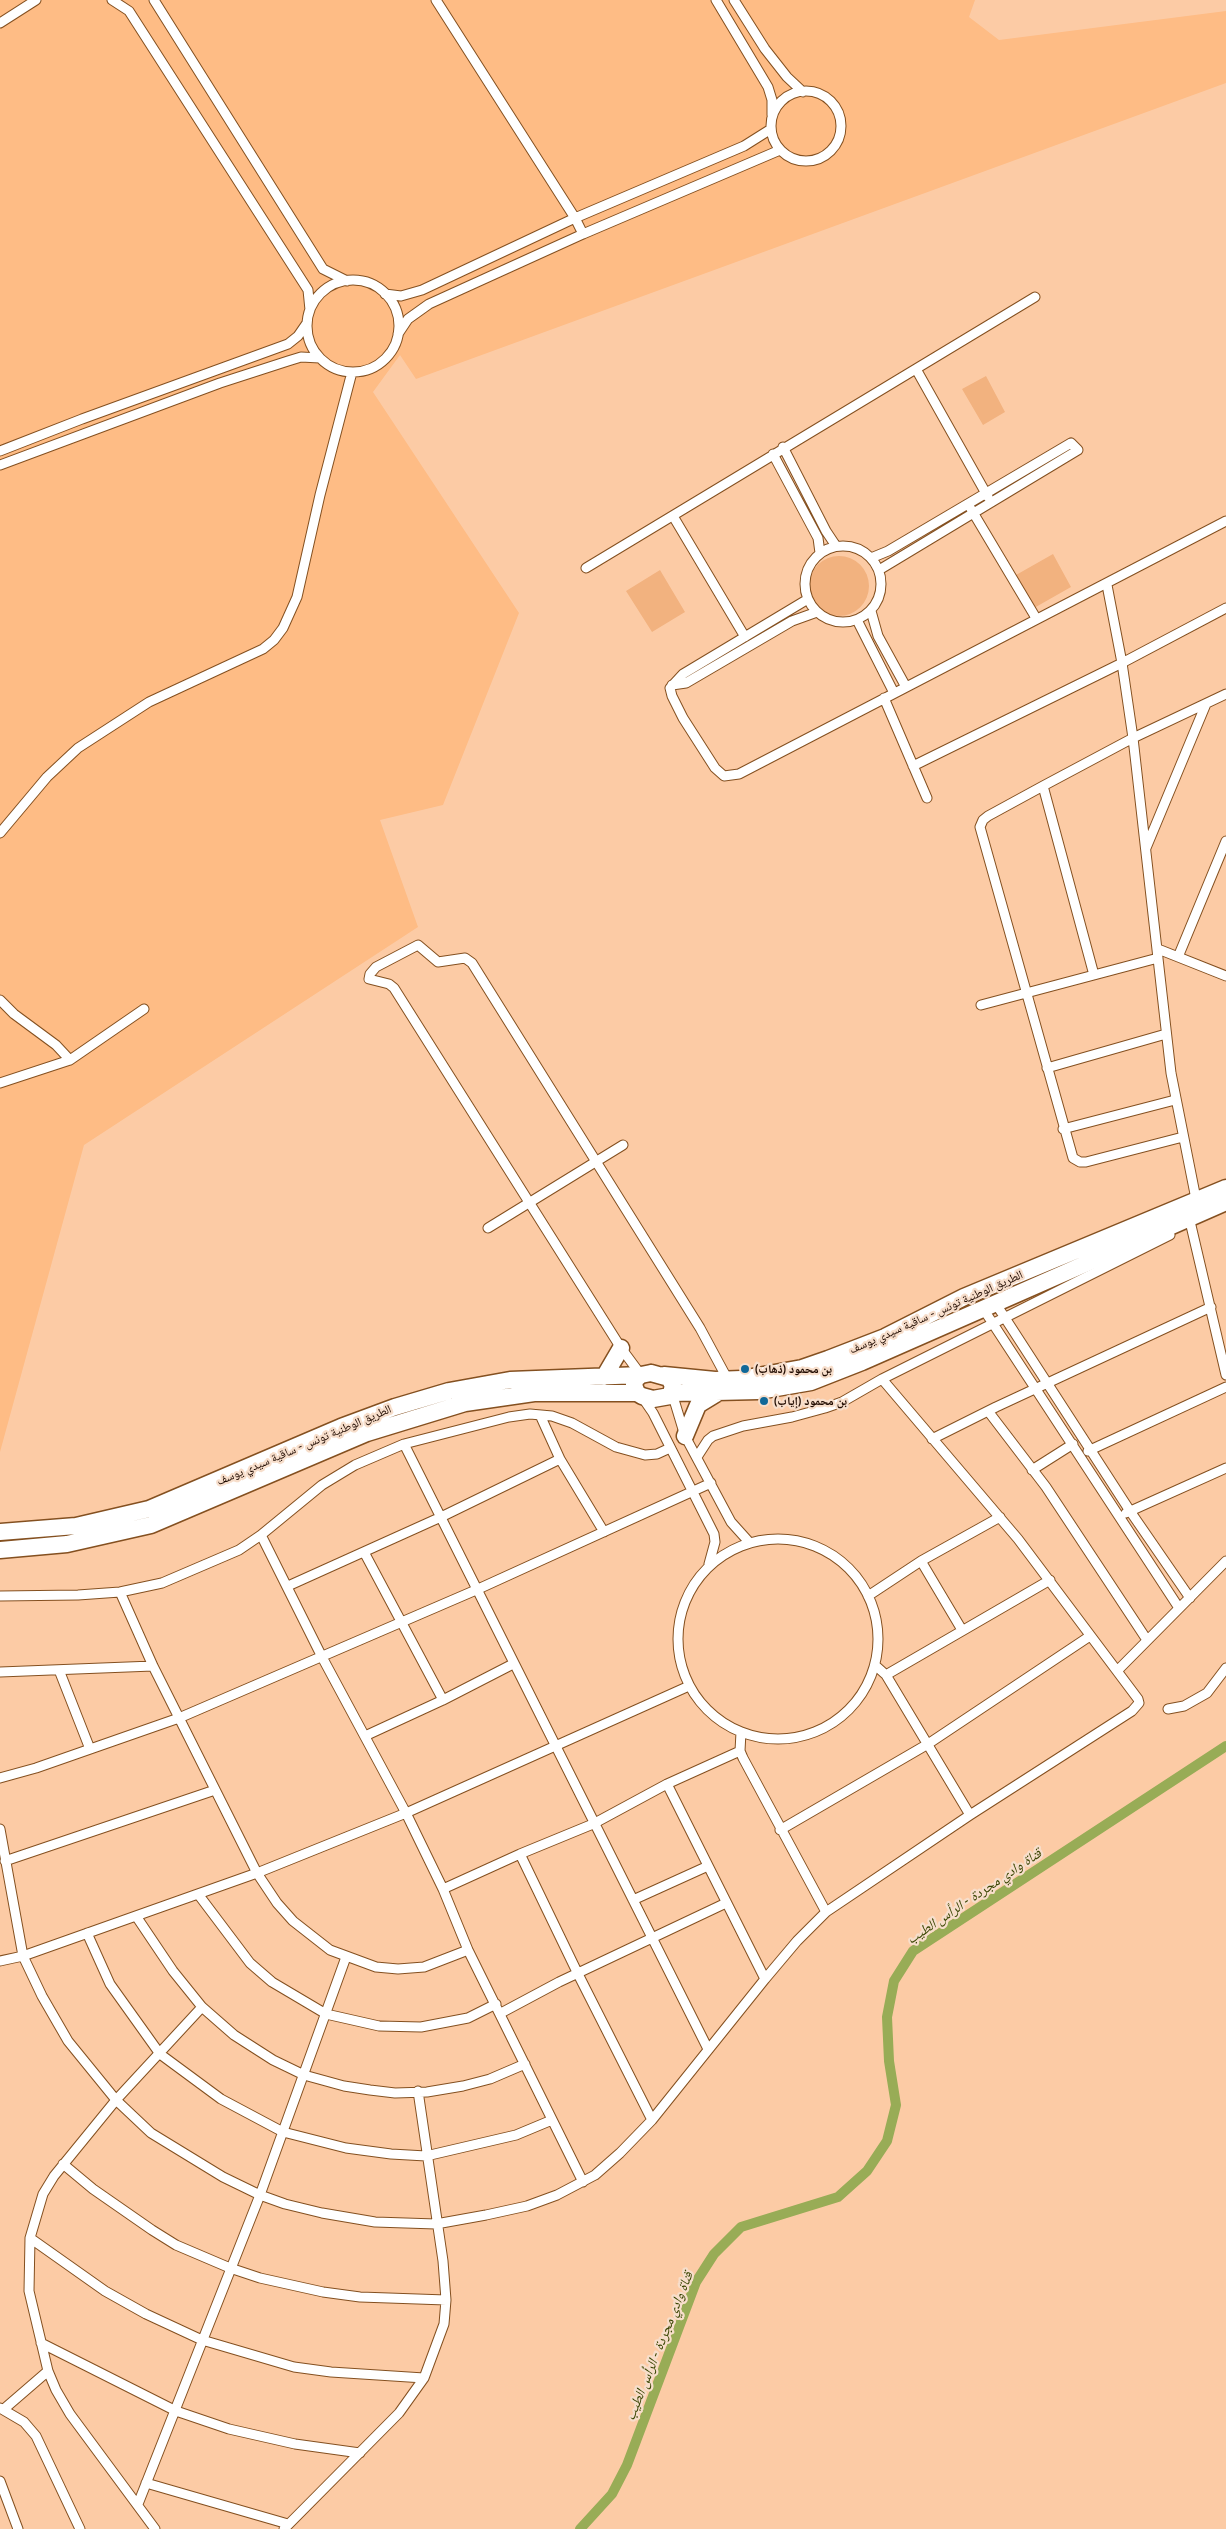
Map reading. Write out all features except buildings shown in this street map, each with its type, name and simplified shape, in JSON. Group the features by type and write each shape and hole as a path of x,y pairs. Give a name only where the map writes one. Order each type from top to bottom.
{"highway":[{"name":"الطريق الوطنية تونس - ساقية سيدي يوسف","path":"664,1375 728,1380 759,1377 802,1368 885,1337 964,1297 1226,1188"},
{"name":"الطريق الوطنية تونس - ساقية سيدي يوسف","path":"672,1393 717,1394 759,1392 811,1382 994,1313 1190,1221 1226,1202"},
{"path":"604,1377 621,1348"},
{"name":"الطريق الوطنية تونس - ساقية سيدي يوسف","path":"0,1532 69,1527 149,1509 342,1427 395,1407 449,1391 510,1380 641,1375"},
{"path":"641,1375 664,1375 672,1383 672,1393 668,1397 658,1399 639,1394 634,1382 641,1375"},
{"name":"الطريق الوطنية تونس - ساقية سيدي يوسف","path":"0,1550 67,1544 151,1525 367,1432 465,1403 534,1393 639,1394"},
{"path":"685,1436 698,1405 717,1394"}],"street":[{"path":"0,23 36,0"},
{"path":"112,0 129,12 308,290 310,310"},
{"path":"154,0 323,269 347,281 361,282 374,286 385,294 396,312 398,334"},
{"path":"436,0 575,218 583,234"},
{"path":"716,0 768,87 772,100 771,129 780,150 791,157 808,161 822,157 834,146 840,136 841,124 837,110 827,98 813,91 786,97 772,116"},
{"path":"724,12 735,2 765,49 787,77 803,92"},
{"path":"385,294 401,296 415,292 575,218 744,146 771,129"},
{"path":"307,323 310,342 320,358 329,366 352,372 365,371 382,361 394,346 398,334 408,320 429,304 583,234 780,150"},
{"path":"0,452 91,416 288,344 298,336 307,323 310,310 316,298 325,290 347,281"},
{"path":"586,568 1035,296"},
{"path":"0,465 220,382 288,360 302,357 320,358"},
{"path":"916,368 990,501"},
{"path":"0,833 47,777 78,748 149,702 263,648 274,640 283,628 297,597 320,495 352,372"},
{"path":"872,558 888,551 985,492 1071,443 1078,450 990,501 879,570"},
{"path":"783,447 826,531 836,546"},
{"path":"772,454 818,538 820,553"},
{"path":"968,503 1036,618"},
{"path":"672,516 745,637"},
{"path":"808,599 683,674 672,686 672,696 683,718 715,768 726,777 739,774 1036,618 1106,585 1226,521"},
{"path":"836,546 855,548 872,558 879,570 881,592 871,611 857,620 836,622 817,612 808,599 805,587 806,574 811,562 820,553 836,546"},
{"path":"1106,585 1122,663 1133,738 1175,1100 1196,1199"},
{"path":"913,766 1122,663 1226,608"},
{"path":"871,611 878,636 906,687"},
{"path":"672,686 686,683 792,621 817,612"},
{"path":"857,620 894,693"},
{"path":"1182,1137 1080,1162 1071,1155 1028,993 980,827 983,820 988,816 1133,738 1226,694"},
{"path":"884,698 927,798"},
{"path":"1145,850 1206,704"},
{"path":"1044,786 1094,975"},
{"path":"1178,957 1226,841"},
{"path":"641,1375 621,1348 394,988 389,984 369,979 370,974 376,967 418,945 438,962 469,960 700,1328 728,1380"},
{"path":"1158,949 1226,976"},
{"path":"981,1004 1158,958"},
{"path":"0,1000 14,1014 56,1045 70,1060"},
{"path":"0,1084 70,1060 144,1009"},
{"path":"1047,1068 1166,1034"},
{"path":"1063,1129 1175,1100"},
{"path":"488,1228 624,1145"},
{"path":"1190,1221 1212,1307 1226,1375"},
{"path":"932,1439 1212,1307"},
{"path":"697,1457 708,1440 719,1434 743,1426 792,1417 842,1402 994,1313"},
{"path":"994,1313 1048,1383 1130,1511 1190,1598"},
{"path":"994,1313 1037,1388 1180,1608"},
{"path":"0,1829 23,1956 42,1996 68,2041 116,2100 151,2133 223,2177 260,2195 285,2204 322,2213 375,2222 436,2224 527,2206 557,2195 582,2182 620,2153 652,2120 765,1979 797,1941 826,1912 1137,1706 1138,1699 1050,1580 882,1379"},
{"path":"1081,1455 1226,1387"},
{"path":"672,1393 685,1436 734,1526 749,1542"},
{"path":"639,1394 653,1413 714,1534 715,1542 709,1564 684,1604 680,1627 680,1657 688,1686 703,1707 728,1727 775,1740 792,1739 827,1727 847,1713 862,1696 876,1666 878,1634 875,1610 861,1583 845,1565 822,1550 797,1542 763,1540 736,1546 709,1564"},
{"path":"988,1411 1080,1536 1148,1640"},
{"path":"0,1596 78,1596 145,1588 190,1572 239,1550 262,1536 322,1485 355,1465 404,1444 509,1417 540,1414 552,1416 572,1423 626,1450 651,1455 670,1448"},
{"path":"540,1414 560,1459 604,1532"},
{"path":"404,1444 593,1824 708,2049"},
{"path":"1032,1470 1073,1444"},
{"path":"288,1586 441,1517 560,1459"},
{"path":"1120,1517 1226,1468"},
{"path":"0,1778 36,1768 179,1718 476,1590 711,1483"},
{"path":"868,1596 921,1561 1000,1518"},
{"path":"262,1536 322,1656 406,1813 443,1889 468,1950 501,2013 582,2182"},
{"path":"364,1552 442,1700"},
{"path":"921,1561 962,1630"},
{"path":"1117,1671 1226,1561"},
{"path":"886,1675 1050,1580"},
{"path":"120,1592 153,1666 256,1873 277,1903 293,1921 321,1945 346,1957 376,1967 411,1970 440,1962 468,1950"},
{"path":"780,1830 928,1744 1090,1636"},
{"path":"365,1736 513,1664"},
{"path":"0,1672 153,1666"},
{"path":"876,1666 886,1675 970,1815"},
{"path":"1168,1709 1184,1706 1207,1693 1226,1668"},
{"path":"59,1670 90,1749"},
{"path":"0,1961 23,1956 256,1873 406,1813 688,1686"},
{"path":"741,1732 740,1751 780,1830 826,1912"},
{"path":"443,1889 593,1824 667,1784 740,1751"},
{"path":"667,1784 765,1979"},
{"path":"5,1861 215,1790"},
{"path":"520,1854 652,2120"},
{"path":"633,1900 708,1866"},
{"path":"198,1894 250,1963 272,1982 326,2014 379,2026 421,2027 468,2018 496,2004"},
{"path":"501,2013 726,1903"},
{"path":"136,1916 168,1964 202,2007 234,2034 273,2060 304,2075 344,2086 395,2093 463,2086 490,2079 525,2064"},
{"path":"87,1933 110,1984 160,2054 221,2099 283,2132 346,2148 426,2156 516,2135 552,2120"},
{"path":"138,2504 260,2195 346,1957"},
{"path":"155,2529 70,2414 48,2371 29,2291 30,2238 43,2194 63,2164 116,2100 202,2007"},
{"path":"146,2483 286,2527 399,2413 424,2378 444,2324 446,2300 418,2091"},
{"path":"63,2164 93,2189 152,2230 176,2244 230,2268 260,2278 336,2294 446,2300"},
{"path":"30,2238 105,2291 146,2314 202,2340 294,2367 331,2372 424,2378"},
{"path":"41,2343 176,2411 229,2429 295,2444 360,2453"},
{"path":"48,2371 2,2409 24,2422 36,2436 80,2529"},
{"path":"0,2481 18,2529"}],"shaded area":[{"path":"0,0 975,0 969,17 999,40 1226,11 1226,83 416,379 400,355 373,392 519,613 443,805 380,820 418,927 84,1145 0,1452"},
{"path":"986,376 1005,412 983,425 962,389"},
{"path":"1053,554 1071,587 1034,608 1016,575"},
{"path":"833,556 845,556 856,561 864,569 869,580 867,598 856,611 845,616 833,616 822,611 814,603 809,592 809,580 814,569 822,561"},
{"path":"660,570 685,612 652,632 626,591"}],"waterway":[{"name":"قناة وادي مجردة - الرأس الطيب","path":"580,2529 612,2494 627,2465 696,2282 714,2254 741,2227 838,2197 867,2171 887,2141 896,2105 889,2061 887,2017 894,1981 913,1951 1226,1746"}],"place":[{"name":"بن محمود (ذهاب)","path":"745,1369"},
{"name":"بن محمود (إياب)","path":"764,1401"}]}
